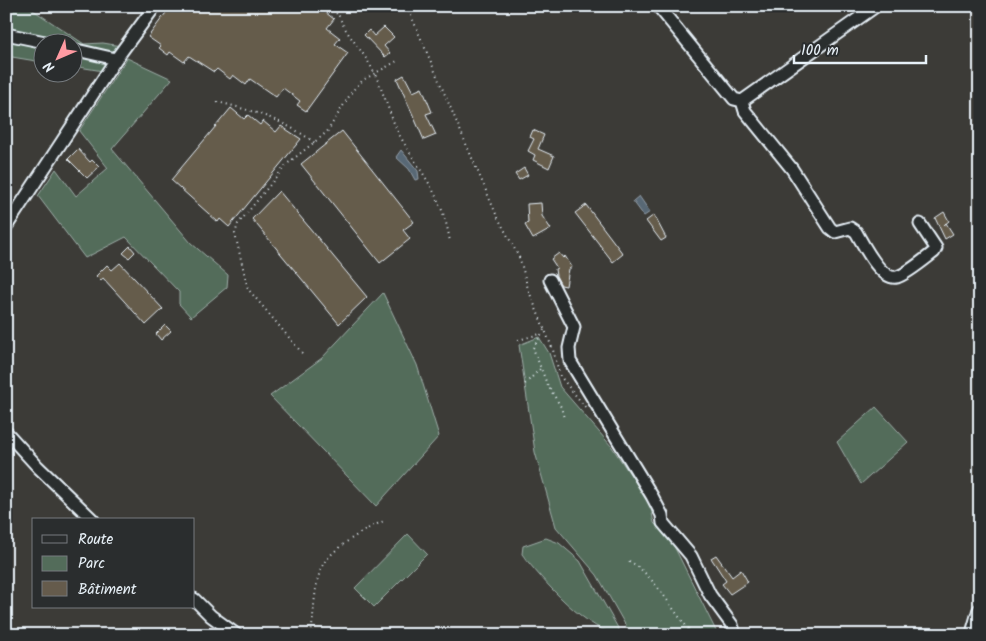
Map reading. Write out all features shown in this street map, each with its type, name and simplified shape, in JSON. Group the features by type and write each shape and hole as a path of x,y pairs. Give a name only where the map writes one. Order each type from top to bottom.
{"main road":[{"path":"973,635 980,612"}],"street":[{"path":"6,226 116,59 155,6"},
{"path":"658,6 734,99 742,101 876,6"},
{"path":"6,34 32,39"},
{"path":"82,51 116,59"},
{"path":"742,101 745,111 792,169 830,228 836,232 850,228 856,232 881,271 888,276 898,277 934,252 936,248 920,224"},
{"path":"550,280 574,327 569,348 570,360 652,496 662,515 663,523 691,556 710,595 732,625 735,635"},
{"path":"6,432 38,467 91,518"},
{"path":"195,600 210,616 237,635"}],"path":[{"path":"329,6 338,16 375,74 400,135 421,167 440,202 450,242"},
{"path":"336,6 338,16"},
{"path":"407,6 496,214 520,259 528,290 553,350 560,376 592,413"},
{"path":"302,353 248,289 234,234 238,224 279,173 327,132 353,90 363,80 399,60"},
{"path":"217,102 284,123 315,143"},
{"path":"544,330 540,334 534,348 540,369 561,407 564,418"},
{"path":"518,340 540,334"},
{"path":"525,384 540,369"},
{"path":"311,635 318,582 324,562 364,529 384,521"},
{"path":"629,560 638,565 655,584 681,621 694,635"}],"green space":[{"path":"6,6 27,6 66,32 32,32 32,60 6,56"},
{"path":"82,43 121,46 103,71 82,68"},
{"path":"127,58 172,79 112,149 191,243 228,275 227,287 191,317 179,304 179,292 126,237 85,258 38,196 56,169 76,196 108,168 79,131"},
{"path":"383,293 417,365 439,436 376,506 270,396 322,358"},
{"path":"539,337 549,353 560,387 612,447 650,504 654,523 673,544 718,635 631,635 597,575 556,527 535,452 519,345"},
{"path":"876,407 908,442 861,484 837,442"},
{"path":"408,534 427,554 374,607 355,588"},
{"path":"546,538 559,543 580,561 622,635 609,633 581,616 553,590 522,554 523,546"}],"water":[{"path":"401,150 418,171 419,179 415,180 409,169 396,157"},
{"path":"639,196 650,212 644,216 633,201"}],"building":[{"path":"171,6 323,6 321,9 334,19 327,28 340,38 335,44 348,53 306,111 297,105 300,101 283,88 276,97 250,79 246,85 233,75 230,79 217,69 214,72 189,56 184,62 170,52 168,55 159,48 161,46 148,37"},
{"path":"384,27 394,37 384,46 390,53 385,57 364,35 369,30 374,36"},
{"path":"404,75 413,92 422,88 432,112 426,114 436,135 424,140 397,79"},
{"path":"231,108 244,119 248,115 260,125 263,121 276,132 281,126 301,139 229,227 220,219 218,222 171,180"},
{"path":"533,130 544,135 538,149 554,156 549,168 533,160 535,155 528,151 534,139 530,137"},
{"path":"342,131 414,222 403,230 410,239 380,263 301,164"},
{"path":"78,149 90,162 92,160 99,167 87,178 68,159"},
{"path":"524,168 528,175 519,180 515,174"},
{"path":"279,191 367,297 339,324 252,219"},
{"path":"541,203 542,216 551,229 533,239 525,225 528,223 527,204"},
{"path":"586,205 623,254 613,262 575,213"},
{"path":"944,212 949,221 946,223 953,234 945,239 935,218"},
{"path":"654,215 666,238 661,241 646,221"},
{"path":"130,246 135,252 129,258 123,253"},
{"path":"559,253 563,258 565,256 572,267 569,269 566,286 561,285 556,276 555,269 557,268 551,259"},
{"path":"120,263 163,309 146,325 103,278 101,281 96,276 107,265 112,270"},
{"path":"165,325 171,331 161,340 156,334"},
{"path":"716,555 732,577 741,570 748,582 730,594 722,584 726,581 711,558"}]}
